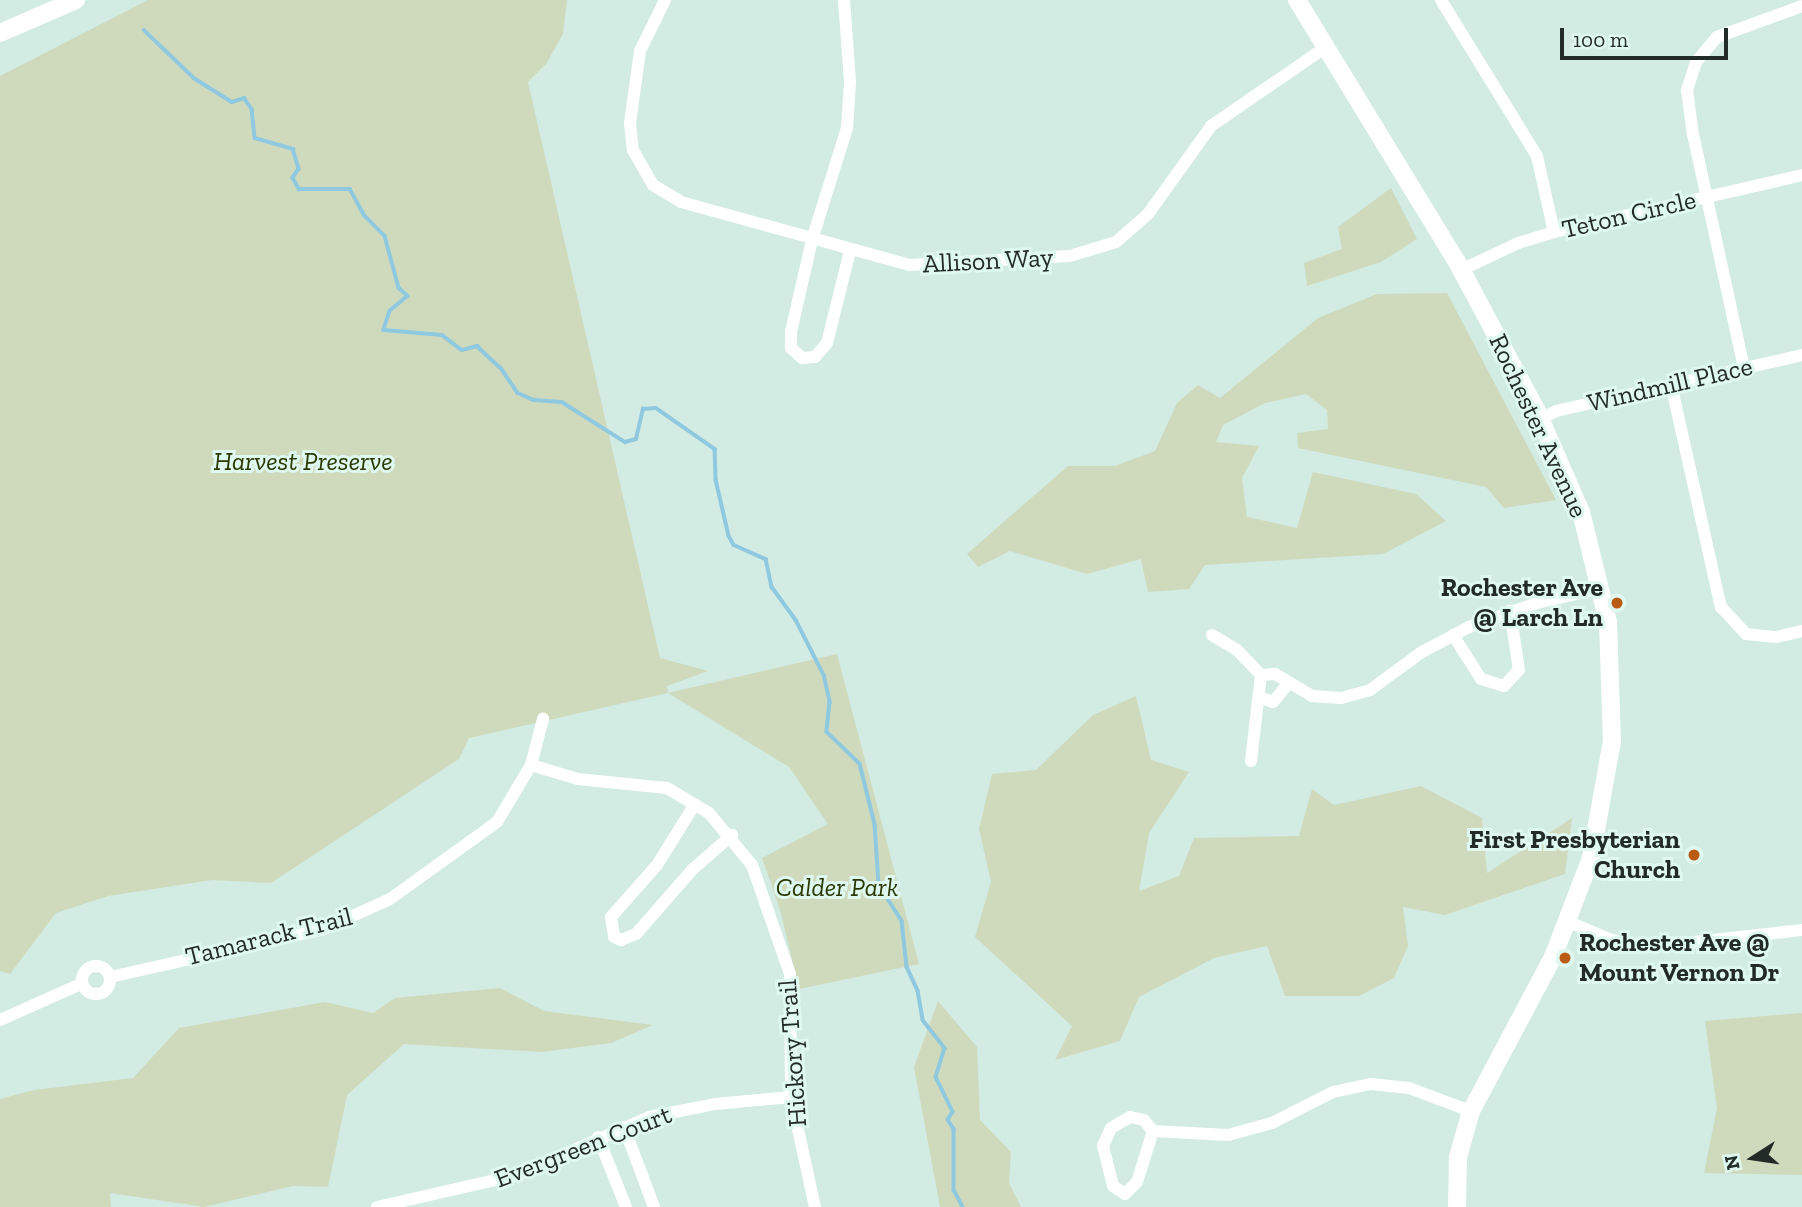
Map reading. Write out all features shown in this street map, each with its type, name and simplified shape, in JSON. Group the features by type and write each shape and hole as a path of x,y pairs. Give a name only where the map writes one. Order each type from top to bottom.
{"main road":[{"path":"0,33 76,0"},
{"name":"Rochester Avenue","path":"1297,0 1461,270 1541,419 1581,512 1602,588 1612,661 1612,741 1601,820 1569,922 1471,1111 1458,1157 1457,1207"}],"street":[{"name":"Allison Way","path":"665,0 649,24 640,51 630,123 633,150 643,173 665,195 681,202 850,251 909,265 943,266 1070,256 1116,242 1148,214 1212,126 1326,47"},
{"path":"844,0 850,82 847,128 812,240 790,340 795,354 802,358 815,357 827,343 850,251"},
{"path":"1441,0 1537,156 1554,232"},
{"path":"1744,368 1687,108 1696,62 1710,44 1733,29 1802,6"},
{"name":"Teton Circle","path":"1461,270 1505,248 1554,232 1802,175"},
{"name":"Windmill Place","path":"1541,419 1556,411 1802,355"},
{"path":"1671,384 1721,607 1746,634 1776,637 1802,631"},
{"path":"1261,675 1275,674 1288,684 1327,699 1356,696 1453,635 1510,611 1602,588"},
{"path":"1453,635 1481,679 1504,686 1519,670 1510,611"},
{"path":"1212,635 1237,650 1261,675 1251,761"},
{"path":"1259,697 1273,702 1288,684"},
{"name":"Tamarack Trail","path":"110,977 302,935 366,912 485,834 518,793 531,765 543,719"},
{"name":"Hickory Trail","path":"531,765 578,779 648,783 695,804 732,835 752,864 790,974 791,1097 815,1207"},
{"path":"695,804 657,865 611,917 614,937 621,940 636,934 693,869 732,835"},
{"path":"1569,922 1609,939 1648,947 1802,930"},
{"name":"Tamarack Trail","path":"82,984 83,974 91,967 101,967 110,977"},
{"name":"Tamarack Trail","path":"82,984 98,995 108,988 110,977"},
{"name":"Tamarack Trail","path":"0,1020 82,984"},
{"path":"1153,1131 1137,1182 1125,1194 1116,1192 1104,1155 1107,1135 1119,1121 1130,1117 1144,1120 1153,1131 1228,1135 1272,1123 1333,1092 1371,1084 1409,1088 1471,1111"},
{"name":"Evergreen Court","path":"377,1207 517,1175 598,1137 675,1110 791,1097"},
{"path":"624,1127 654,1207"},
{"path":"598,1137 626,1207"}],"green space":[{"name":"Harvest Preserve","path":"148,0 567,0 563,34 546,64 528,82 660,658 708,671 667,686 668,693 469,738 459,759 271,883 212,880 108,896 56,913 10,974 0,971 0,76"},
{"path":"1391,188 1417,239 1381,262 1307,286 1304,263 1342,249 1338,227"},
{"path":"1447,293 1556,500 1504,508 1486,487 1298,448 1297,433 1328,429 1327,410 1306,394 1265,403 1223,425 1216,442 1259,446 1242,478 1247,517 1297,528 1313,472 1416,494 1446,521 1383,554 1205,565 1189,589 1148,592 1141,559 1087,574 1010,551 978,567 967,554 1068,466 1115,466 1155,451 1177,403 1198,385 1220,398 1318,318 1377,294"},
{"name":"Calder Park","path":"837,654 919,964 799,989 781,913 762,858 828,824 789,767 668,693"},
{"path":"1136,696 1151,760 1189,772 1149,833 1139,891 1179,876 1194,838 1299,836 1312,789 1334,805 1421,786 1482,818 1487,873 1572,818 1565,874 1445,915 1403,907 1408,946 1394,978 1359,996 1285,996 1267,946 1214,958 1139,997 1120,1041 1055,1060 1072,1026 975,937 991,882 979,829 992,774 1036,770 1093,715"},
{"path":"500,988 544,1011 653,1025 611,1043 542,1052 404,1044 347,1095 328,1187 293,1186 204,1207 110,1193 111,1207 0,1207 0,1099 34,1090 133,1078 179,1028 325,1002 373,1013 395,998"},
{"path":"938,1001 977,1047 980,1120 1011,1152 1009,1183 1021,1207 940,1207 914,1067"},
{"path":"1802,1013 1802,1175 1704,1173 1717,1108 1705,1021"}],"waterway":[{"path":"144,30 194,78 232,102 244,98 252,109 255,138 293,149 299,169 293,178 299,189 350,189 365,216 385,236 399,288 408,296 390,311 384,330 442,335 462,350 477,346 501,368 518,393 534,400 562,402 625,442 636,439 643,409 656,408 715,449 716,480 729,536 734,545 766,559 772,587 796,620 824,675 830,702 827,732 860,764 875,824 879,885 902,921 907,967 918,991 923,1020 945,1048 936,1077 953,1112 948,1120 954,1129 954,1190 963,1207"}],"place":[{"name":"Rochester Ave @ Larch Ln","path":"1617,603"},
{"name":"First Presbyterian Church","path":"1694,855"},
{"name":"Rochester Ave @ Mount Vernon Dr","path":"1565,958"}]}
